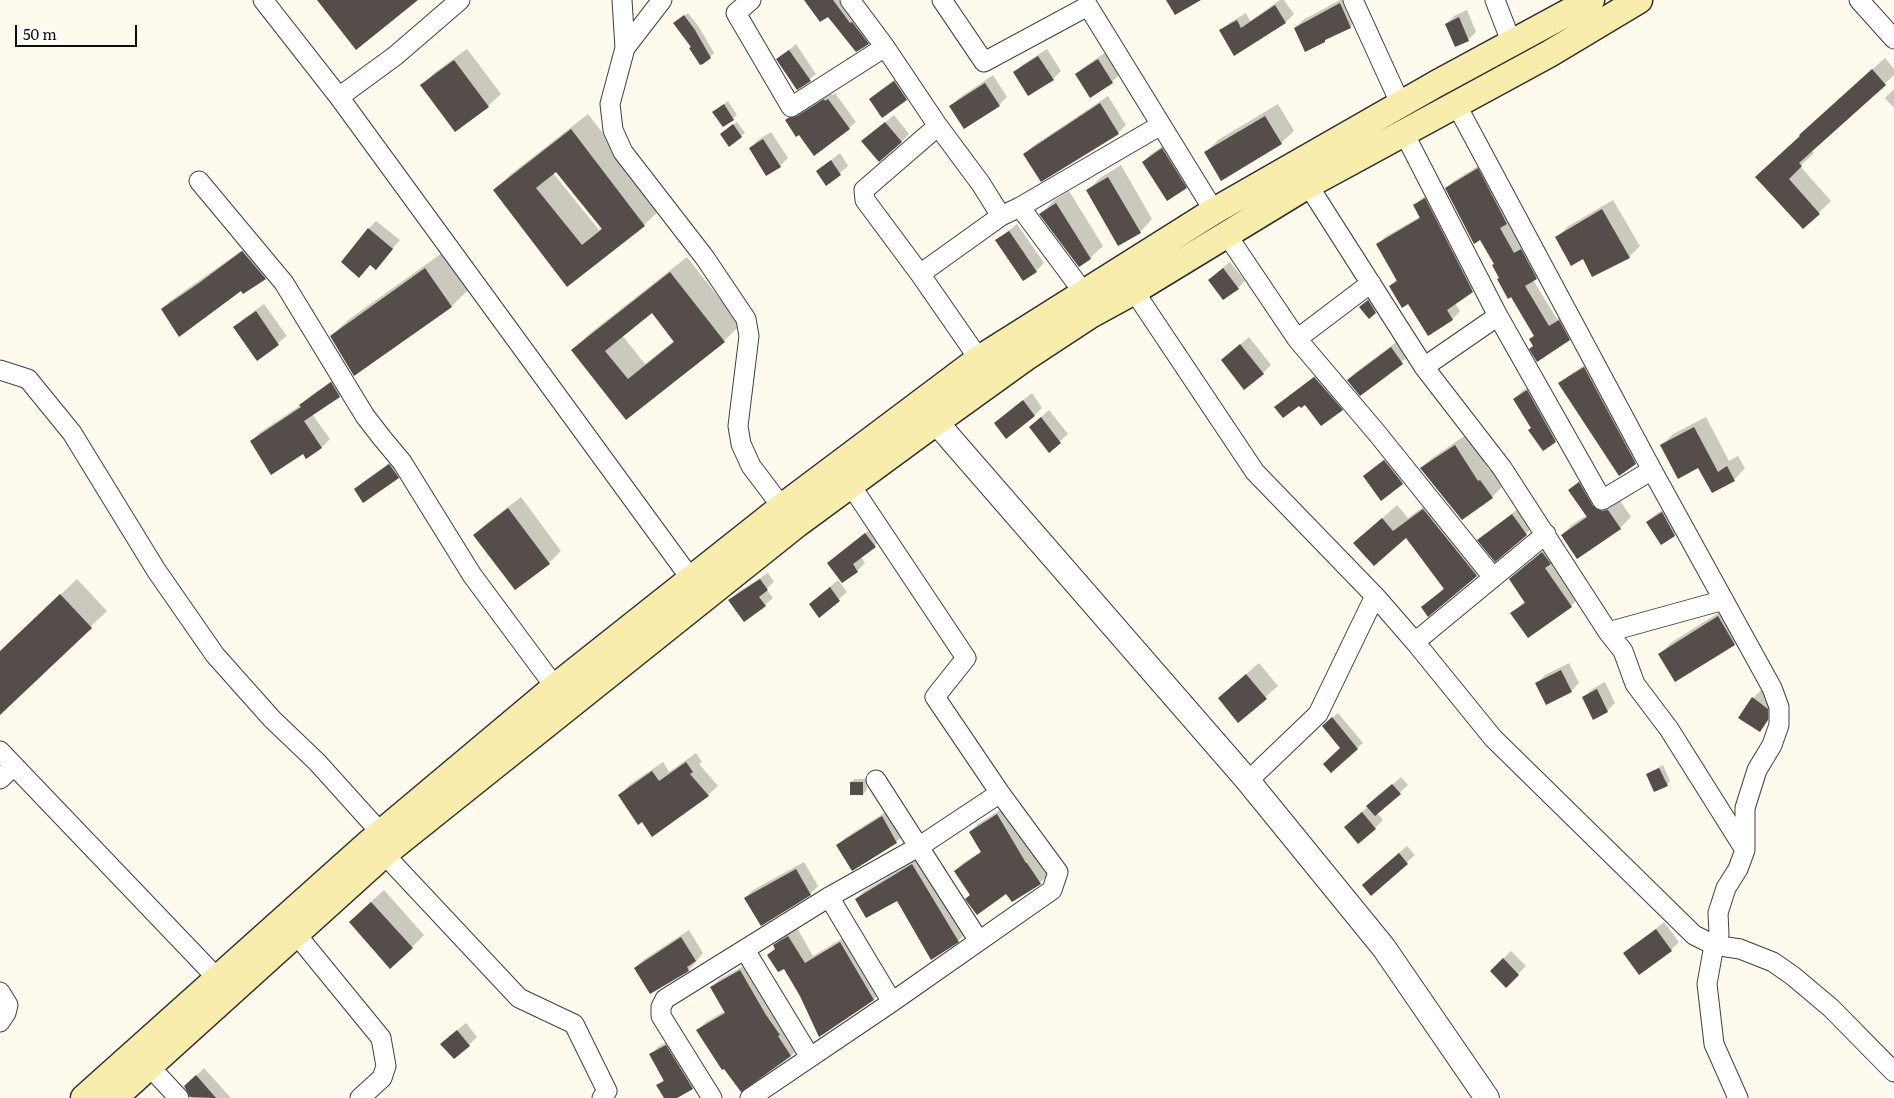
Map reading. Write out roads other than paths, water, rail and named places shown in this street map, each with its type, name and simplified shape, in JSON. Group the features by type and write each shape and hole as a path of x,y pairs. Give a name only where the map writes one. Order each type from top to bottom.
{"main road":[{"path":"114,1098 296,934 382,844 555,687 782,507 979,359 1214,212 1400,105 1591,0"},
{"path":"84,1098 217,978 382,844 797,524 1025,358 1084,319 1134,291 1308,185 1549,54 1639,0"}],"street":[{"path":"263,0 339,97 691,579"},
{"path":"339,97 395,56 460,0"},
{"path":"622,0 625,48 610,104 613,130 623,152 705,258 746,319 749,336 738,426 741,444 751,466 782,507"},
{"path":"625,48 662,0"},
{"path":"751,0 736,13 790,107 886,47"},
{"path":"850,0 886,47 1001,216"},
{"path":"942,0 984,62 1090,2 1214,212"},
{"path":"1353,0 1400,105"},
{"path":"1495,0 1512,44"},
{"path":"1859,0 1894,39"},
{"path":"1456,104 1652,470 1772,688 1779,707 1779,725 1772,745 1757,770 1745,808 1745,850 1738,869 1726,888 1718,913 1719,934 1714,945 1707,984 1714,1044 1738,1098"},
{"path":"920,274 1001,216 1020,207 1161,125"},
{"path":"938,126 864,190 865,200 920,274 979,359"},
{"path":"1404,133 1498,316 1602,500 1652,470"},
{"path":"199,181 284,283 365,416 402,462 472,575 555,687"},
{"path":"1308,185 1424,367 1502,468 1608,632 1623,651 1635,684 1669,729 1745,850"},
{"path":"1020,207 1084,293"},
{"path":"1227,235 1297,340 1376,432 1492,576"},
{"path":"1297,340 1371,283"},
{"path":"1134,291 1255,472 1375,596 1493,738 1694,935 1714,945 1740,949 1773,962 1831,1008 1894,1072"},
{"path":"1424,367 1498,316"},
{"path":"0,370 28,379 72,433 156,570 215,655 272,719 317,762 382,844 519,998 574,1024 607,1090 602,1098"},
{"path":"936,422 1248,781 1384,948 1488,1098"},
{"path":"750,1098 1052,890 1058,872 1000,793 935,697 966,658 850,484"},
{"path":"1415,642 1492,576 1546,534"},
{"path":"1248,781 1318,714 1375,596"},
{"path":"1608,632 1724,600"},
{"path":"0,752 217,978"},
{"path":"0,779 14,766"},
{"path":"876,780 979,941"},
{"path":"712,1098 661,1016 661,1007 665,999 829,897 920,846 1000,793"},
{"path":"829,897 892,1002"},
{"path":"296,934 381,1038 386,1066 382,1078 360,1098"},
{"path":"744,950 810,1057"},
{"path":"0,992 8,1006 0,1022"},
{"path":"149,1066 179,1098"}]}
